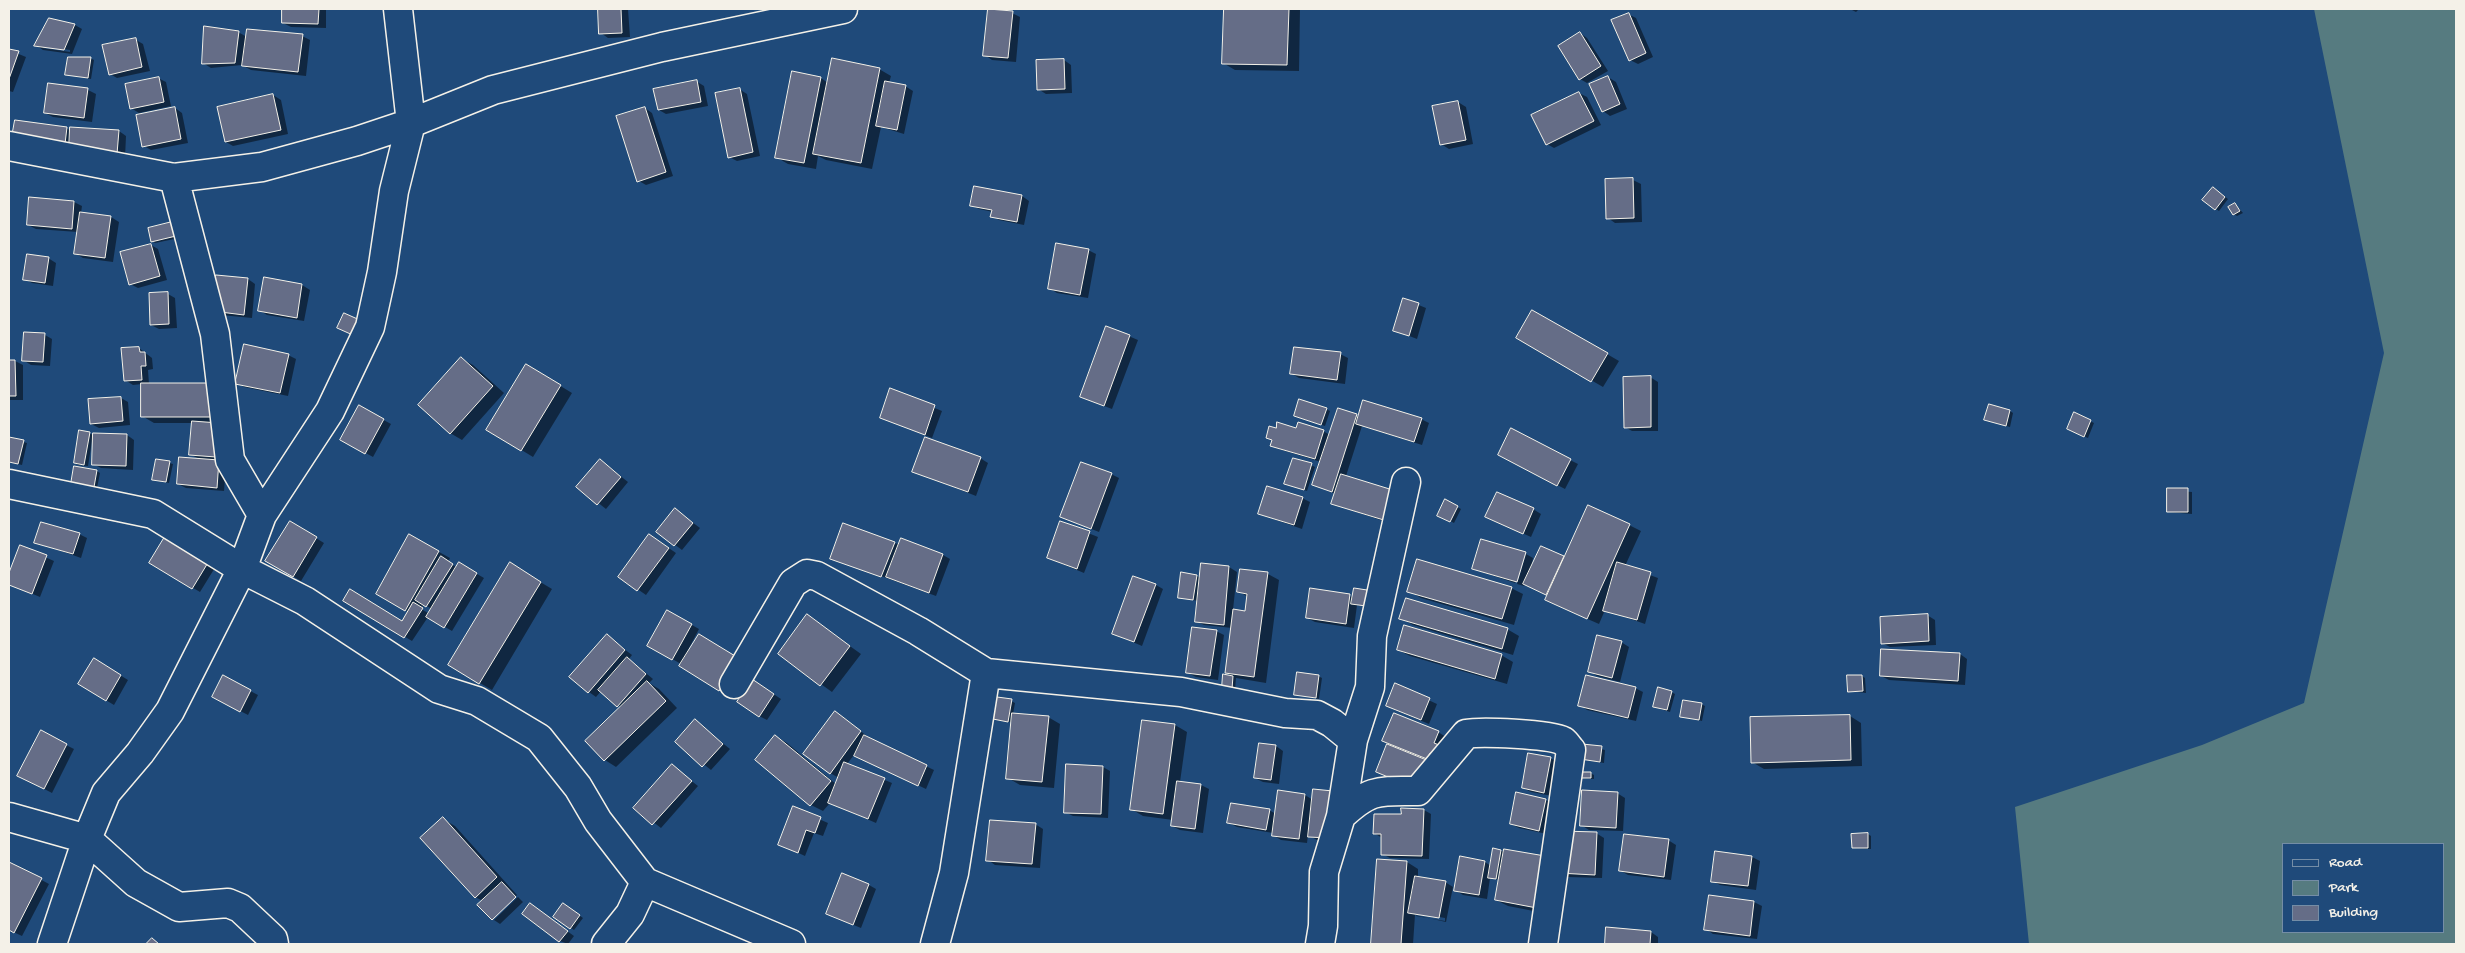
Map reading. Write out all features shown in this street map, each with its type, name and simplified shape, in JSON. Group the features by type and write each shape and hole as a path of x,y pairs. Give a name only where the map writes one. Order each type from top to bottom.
{"street":[{"path":"52,944 87,839 106,793 140,753 170,711 242,569 262,515 330,411 370,327 382,272 394,191 411,123 398,9"},
{"path":"9,146 174,178 262,167 356,141 411,123 494,90 662,47 843,9"},
{"path":"174,178 215,334 230,460 262,515"},
{"path":"1320,944 1324,926 1324,872 1341,816 1353,740 1370,687 1372,636 1406,482"},
{"path":"9,484 152,514 242,569 304,601 439,689 477,701 539,738 578,786 598,821 645,882 791,944"},
{"path":"734,684 794,583 807,574 817,576 918,631 986,673 1181,692 1285,713 1317,715 1365,705"},
{"path":"935,944 954,873 986,673"},
{"path":"1317,715 1332,723 1353,740"},
{"path":"1341,816 1360,798 1379,792 1418,791 1466,734 1477,732 1485,734 1535,735 1564,741 1571,750 1543,944"},
{"path":"9,817 87,839 136,883 179,907 228,903 240,908 273,939 274,944"},
{"path":"606,944 630,914 645,882"}],"green space":[{"path":"2314,9 2456,9 2456,944 2029,944 2015,807 2202,745 2304,703 2384,353"}],"building":[{"path":"282,9 319,9 318,24 282,23"},
{"path":"598,9 621,9 622,33 599,34"},
{"path":"988,9 1013,11 1008,58 983,56"},
{"path":"1224,9 1289,9 1287,65 1222,64"},
{"path":"1629,13 1646,53 1629,61 1611,20"},
{"path":"49,18 75,24 64,50 34,46"},
{"path":"204,26 239,31 235,63 202,64"},
{"path":"247,29 303,34 298,72 242,66"},
{"path":"1580,32 1601,66 1579,80 1558,46"},
{"path":"136,38 142,67 109,75 102,45"},
{"path":"9,49 19,51 9,79"},
{"path":"68,57 91,57 88,78 65,75"},
{"path":"832,58 880,68 861,163 813,154"},
{"path":"1064,59 1065,89 1037,90 1036,60"},
{"path":"792,71 821,77 804,163 775,158"},
{"path":"1608,76 1620,104 1602,112 1589,84"},
{"path":"159,77 164,102 130,109 125,84"},
{"path":"697,80 701,102 658,110 653,89"},
{"path":"885,81 906,85 897,130 876,126"},
{"path":"48,83 88,88 84,118 44,113"},
{"path":"740,88 753,152 728,158 715,93"},
{"path":"1579,92 1594,121 1546,145 1531,115"},
{"path":"273,94 281,130 225,142 217,107"},
{"path":"1458,101 1466,140 1440,145 1432,106"},
{"path":"175,107 181,139 142,147 136,115"},
{"path":"645,107 666,172 637,182 616,116"},
{"path":"15,120 67,127 65,144 12,137"},
{"path":"70,127 119,130 117,154 69,151"},
{"path":"1633,178 1634,218 1606,219 1605,179"},
{"path":"974,186 1022,195 1017,222 990,217 992,210 970,206"},
{"path":"2213,187 2225,197 2215,210 2202,200"},
{"path":"29,197 74,201 72,229 27,225"},
{"path":"2235,203 2240,211 2233,215 2228,207"},
{"path":"80,212 111,216 105,258 74,254"},
{"path":"172,222 176,236 151,242 148,228"},
{"path":"1056,243 1089,249 1080,295 1048,289"},
{"path":"151,244 160,276 129,285 120,252"},
{"path":"27,254 49,257 45,283 23,280"},
{"path":"216,275 248,278 244,315 212,311"},
{"path":"264,277 302,284 297,318 258,311"},
{"path":"168,292 169,324 150,325 149,293"},
{"path":"1403,298 1419,303 1409,336 1393,331"},
{"path":"1532,310 1608,353 1591,382 1516,338"},
{"path":"344,313 362,321 355,336 337,328"},
{"path":"1106,326 1130,335 1104,406 1080,397"},
{"path":"24,332 45,333 43,362 22,361"},
{"path":"244,344 289,354 280,393 235,384"},
{"path":"139,347 140,352 145,352 146,366 141,366 142,380 124,381 121,348"},
{"path":"1294,347 1341,352 1337,380 1290,374"},
{"path":"461,357 493,386 450,434 418,405"},
{"path":"9,360 15,360 16,396 9,396"},
{"path":"526,364 561,385 521,451 486,430"},
{"path":"1651,376 1651,427 1624,428 1623,377"},
{"path":"141,383 212,383 212,417 141,417"},
{"path":"890,388 935,405 925,435 880,418"},
{"path":"121,397 123,421 90,424 88,399"},
{"path":"1299,399 1327,408 1321,425 1294,416"},
{"path":"1363,400 1422,418 1414,442 1356,424"},
{"path":"1989,404 2010,410 2006,426 1984,420"},
{"path":"359,405 384,419 365,454 340,440"},
{"path":"1338,408 1357,414 1332,492 1312,485"},
{"path":"2074,412 2091,420 2084,437 2067,429"},
{"path":"192,421 219,423 216,457 189,455"},
{"path":"1277,422 1296,428 1298,422 1324,430 1315,459 1270,446 1272,440 1266,438 1269,426 1276,428"},
{"path":"1511,428 1571,459 1557,486 1498,455"},
{"path":"79,430 90,432 84,465 74,463"},
{"path":"93,433 127,434 126,466 92,465"},
{"path":"9,437 24,440 18,464 9,462"},
{"path":"925,437 981,457 968,492 912,472"},
{"path":"179,457 219,460 217,488 177,484"},
{"path":"1293,458 1312,463 1304,490 1284,484"},
{"path":"156,459 170,461 166,482 152,480"},
{"path":"600,459 621,477 597,505 576,487"},
{"path":"1081,462 1112,473 1091,529 1060,517"},
{"path":"74,466 97,470 94,487 71,484"},
{"path":"1341,474 1396,491 1387,521 1331,504"},
{"path":"1267,486 1303,497 1294,525 1258,514"},
{"path":"2167,488 2188,488 2188,512 2167,512"},
{"path":"1497,492 1534,508 1523,534 1485,517"},
{"path":"1445,499 1458,506 1450,522 1437,516"},
{"path":"1588,505 1630,524 1587,619 1545,600"},
{"path":"675,508 693,523 674,546 656,532"},
{"path":"290,521 317,537 293,577 265,561"},
{"path":"1060,521 1090,531 1077,569 1047,558"},
{"path":"41,522 80,533 73,554 34,543"},
{"path":"843,523 895,542 881,577 830,559"},
{"path":"409,534 439,551 405,611 376,594"},
{"path":"649,534 669,548 637,591 618,577"},
{"path":"166,535 209,561 192,589 149,563"},
{"path":"901,538 943,554 929,593 886,577"},
{"path":"1481,539 1526,552 1517,582 1472,569"},
{"path":"20,545 47,555 32,594 9,585 9,573"},
{"path":"1541,546 1564,556 1546,595 1523,584"},
{"path":"441,556 453,564 426,607 415,600"},
{"path":"1417,559 1512,587 1502,619 1407,592"},
{"path":"459,562 477,573 444,628 426,617"},
{"path":"510,562 541,582 479,684 448,665"},
{"path":"1617,562 1651,572 1637,620 1603,611"},
{"path":"1201,563 1229,566 1224,625 1195,622"},
{"path":"1240,569 1268,572 1254,677 1225,673 1233,609 1245,611 1247,594 1237,592"},
{"path":"1181,572 1197,575 1193,600 1178,598"},
{"path":"1133,576 1156,584 1134,642 1112,634"},
{"path":"1310,588 1350,594 1346,624 1306,618"},
{"path":"1354,588 1367,590 1366,606 1351,604"},
{"path":"350,589 402,621 413,602 423,608 404,638 343,601"},
{"path":"1406,598 1508,628 1502,649 1399,619"},
{"path":"667,610 692,624 672,660 647,646"},
{"path":"807,614 850,646 820,686 778,654"},
{"path":"1928,614 1929,641 1881,644 1880,617"},
{"path":"1404,625 1502,654 1495,679 1397,650"},
{"path":"1192,627 1217,630 1210,676 1186,673"},
{"path":"607,634 625,650 588,693 569,677"},
{"path":"699,634 740,659 719,691 679,666"},
{"path":"1597,635 1622,641 1612,678 1588,672"},
{"path":"1881,649 1960,653 1958,681 1880,676"},
{"path":"627,657 646,674 617,707 598,690"},
{"path":"94,658 121,675 106,701 78,684"},
{"path":"1297,672 1319,675 1316,698 1294,695"},
{"path":"1223,674 1233,676 1232,689 1222,688"},
{"path":"223,675 251,690 240,712 212,697"},
{"path":"1586,675 1636,687 1628,718 1578,706"},
{"path":"1847,675 1862,675 1863,691 1848,692"},
{"path":"752,679 774,694 759,717 737,702"},
{"path":"647,681 666,701 604,761 585,741"},
{"path":"1395,683 1430,698 1421,720 1386,706"},
{"path":"1658,687 1672,691 1667,710 1653,707"},
{"path":"997,697 1012,699 1008,722 993,719"},
{"path":"1683,700 1702,703 1699,720 1680,717"},
{"path":"835,711 861,731 830,774 803,754"},
{"path":"1012,713 1049,716 1042,782 1006,779"},
{"path":"1394,713 1439,731 1434,743 1439,745 1435,755 1430,753 1427,759 1382,741"},
{"path":"1850,715 1851,760 1751,763 1750,717"},
{"path":"695,719 723,744 702,767 675,742"},
{"path":"1142,720 1175,724 1163,814 1130,810"},
{"path":"41,730 67,744 44,789 17,776"},
{"path":"775,735 831,781 810,806 755,760"},
{"path":"864,735 927,765 918,786 854,756"},
{"path":"1259,743 1276,745 1271,780 1254,778"},
{"path":"1387,744 1429,761 1417,789 1376,772"},
{"path":"1582,744 1602,746 1600,762 1580,759"},
{"path":"1528,753 1551,757 1544,793 1522,788"},
{"path":"844,762 885,778 868,819 828,803"},
{"path":"672,764 692,781 652,825 633,808"},
{"path":"1066,764 1103,766 1101,814 1064,813"},
{"path":"1580,772 1591,772 1591,778 1580,778"},
{"path":"1177,781 1201,784 1195,829 1171,826"},
{"path":"1313,789 1333,791 1329,838 1308,837"},
{"path":"1278,790 1305,794 1299,839 1272,836"},
{"path":"1582,790 1618,792 1616,828 1580,826"},
{"path":"1516,792 1546,799 1539,831 1510,824"},
{"path":"1231,803 1270,809 1266,830 1227,823"},
{"path":"793,806 821,817 815,833 806,830 798,853 778,845"},
{"path":"1401,808 1424,809 1422,856 1381,855 1381,834 1373,834 1374,814 1401,814"},
{"path":"443,817 497,877 475,898 420,838"},
{"path":"990,820 1036,823 1032,864 986,861"},
{"path":"1561,831 1597,832 1595,875 1558,873"},
{"path":"1868,833 1868,848 1852,848 1851,834"},
{"path":"1624,834 1669,839 1664,877 1619,871"},
{"path":"1493,848 1501,850 1496,879 1488,878"},
{"path":"1504,849 1551,857 1542,909 1495,900"},
{"path":"1715,851 1752,856 1748,886 1711,882"},
{"path":"1460,856 1485,861 1479,895 1454,891"},
{"path":"1377,859 1407,861 1401,944 1371,944"},
{"path":"9,862 42,878 14,933 9,930"},
{"path":"842,873 869,884 853,925 826,914"},
{"path":"1415,876 1446,881 1439,918 1408,913"},
{"path":"502,882 516,897 492,920 477,905"},
{"path":"1709,895 1754,901 1750,936 1704,930"},
{"path":"530,903 568,931 559,942 522,914"},
{"path":"563,903 580,915 570,929 553,917"},
{"path":"1606,927 1651,931 1650,944 1605,944"},
{"path":"152,938 159,944 146,944"}]}
